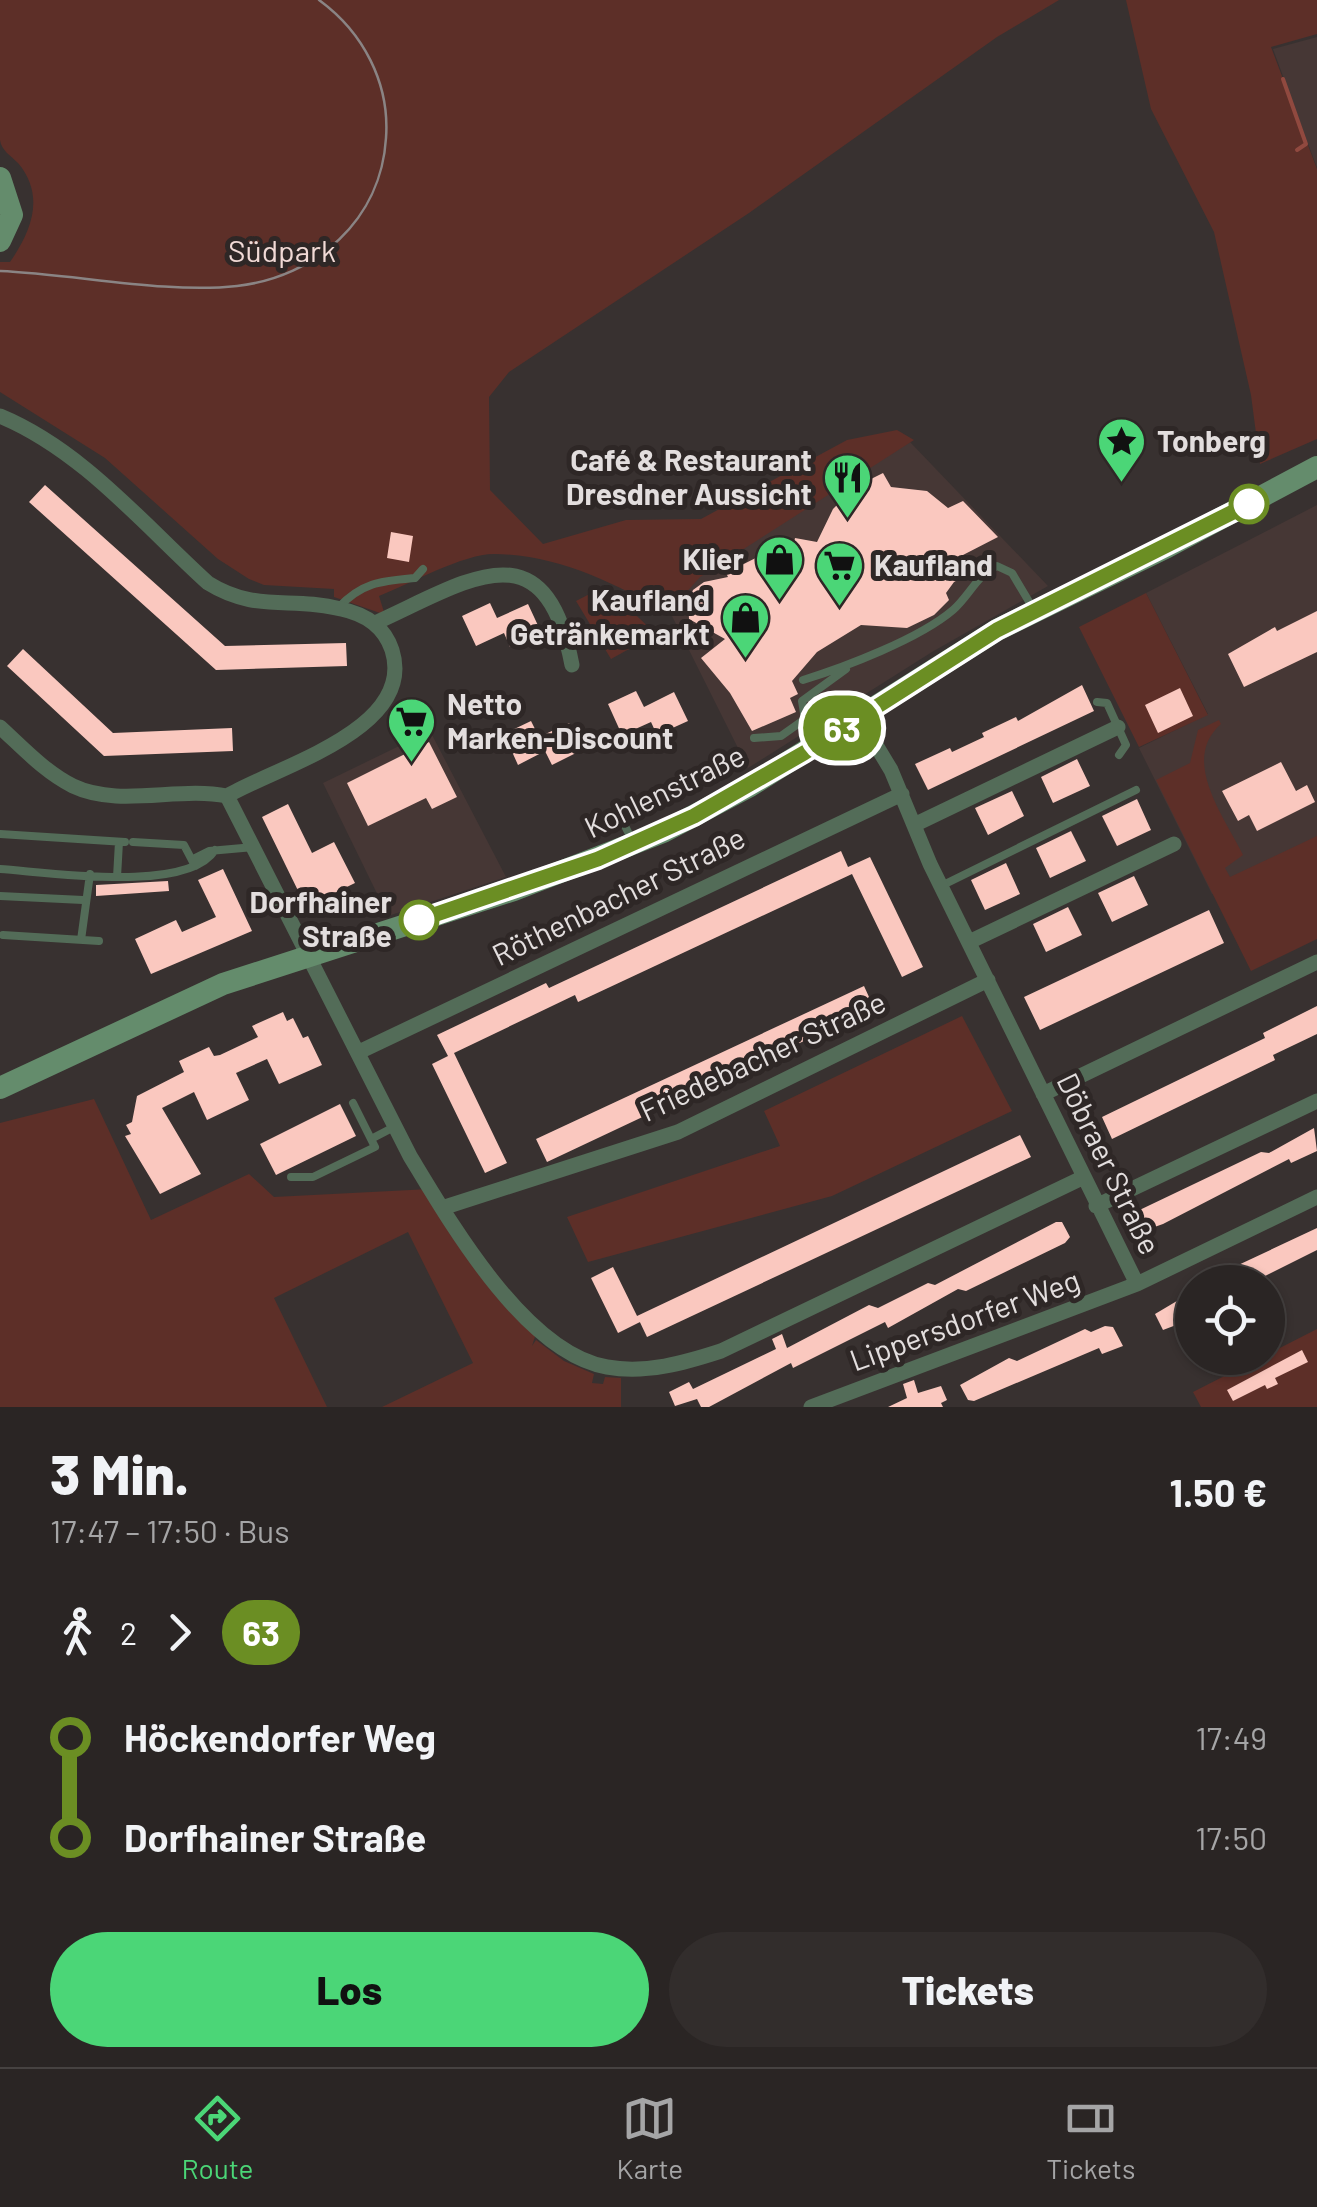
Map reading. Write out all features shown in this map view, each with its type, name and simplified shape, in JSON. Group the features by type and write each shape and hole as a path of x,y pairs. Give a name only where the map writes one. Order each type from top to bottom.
{"street":[{"path":"0,178 12,215 1,241"},
{"path":"0,416 82,465 208,583 227,595 256,604 338,608 375,624 388,639 396,666 393,686 380,711 350,734 227,796 206,791 91,791 46,768 0,728"},
{"name":"Kohlenstraße","path":"0,1088 185,999 310,954 514,890 634,844 722,802 946,659 1034,610 1167,547 1317,467"},
{"path":"375,624 474,580 494,574 515,575 547,592 564,625 572,665"},
{"name":"Döbraer Straße","path":"859,716 902,794 941,886 1136,1284 1317,1197"},
{"path":"916,824 1118,727"},
{"name":"Röthenbacher Straße","path":"361,1051 902,794"},
{"path":"227,796 247,849 310,954 396,1126 442,1208 512,1302 560,1346 593,1364 629,1369 677,1365 721,1351 1082,1178"},
{"path":"969,942 1174,844"},
{"path":"1043,1094 1317,962"},
{"name":"Friedebacher Straße","path":"442,1208 678,1132 988,980"},
{"path":"1096,1206 1317,1102"},
{"name":"Lippersdorfer Weg","path":"812,1407 1136,1284"}],"lane":[{"path":"754,738 781,736 805,719 802,700 849,666 952,611 982,573 997,566 1012,572 1034,610"},
{"path":"338,608 356,589 381,579 416,578 423,569"},
{"path":"802,680 849,666"},
{"path":"1096,702 1107,703 1126,745 1119,755"},
{"path":"941,886 1136,790"},
{"path":"618,810 634,844"},
{"path":"0,834 184,845 195,866"},
{"path":"117,877 126,842"},
{"path":"195,866 195,858 215,850 247,849"},
{"path":"0,869 117,877 169,874 195,866"},
{"path":"81,940 83,900 90,874"},
{"path":"0,896 83,900"},
{"path":"3,935 98,941"},
{"path":"291,1178 313,1177 375,1147 352,1103"},
{"path":"371,1139 396,1126"}],"shaded area":[{"path":"1317,37 1317,168 1273,49"},
{"path":"910,442 1048,586 932,652 748,768 661,594"},
{"path":"1317,505 1317,845 1212,894 1139,748 1208,714 1146,593"},
{"path":"430,731 506,877 388,916 323,783"}],"green space":[{"name":"Südpark","path":"0,0 1059,0 997,37 749,213 509,372 489,397 490,490 543,544 626,520 701,519 847,440 897,430 914,440 700,577 667,614 585,572 517,555 481,555 436,570 379,596 384,612 380,613 334,597 334,589 264,585 218,559 105,458 0,392 0,262 10,262 18,250 29,226 33,201 27,175 0,140"},
{"path":"1126,0 1317,0 1317,34 1271,47 1317,169 1317,439 1260,464 1251,395 1214,232 1151,109"},
{"path":"605,586 656,634 611,659 576,601"},
{"path":"1146,593 1208,715 1139,747 1079,627"},
{"path":"1219,720 1221,724 1209,738 1204,754 1205,771 1217,806 1243,855 1225,868 1230,877 1317,836 1317,939 1251,971 1156,780 1190,763 1198,730"},
{"path":"962,1016 1012,1111 832,1196 588,1262 567,1217 780,1146 764,1111"},
{"path":"94,1099 151,1220 249,1174 274,1197 430,1189 538,1327 532,1346 536,1340 564,1361 594,1374 592,1383 603,1384 605,1377 621,1378 621,1407 382,1407 473,1363 408,1232 274,1298 327,1407 0,1407 0,1123"},
{"path":"1317,1329 1317,1407 1201,1407 1193,1392 1226,1375 1285,1375 1285,1345"}],"building":[{"path":"883,473 891,487 927,491 948,508 963,501 998,537 963,555 972,572 954,582 946,593 949,600 934,615 907,628 861,625 817,652 792,681 798,694 790,698 796,712 752,731 730,693 701,658 725,639 689,619 688,602 693,590 704,582 728,577 726,573 781,545 790,562 795,538 817,542 833,509 855,487"},
{"path":"45,485 225,646 346,643 347,666 216,670 29,502"},
{"path":"391,532 413,536 409,562 387,558"},
{"path":"490,603 497,618 528,604 541,632 510,647 504,633 476,646 462,616"},
{"path":"1317,611 1317,652 1244,687 1228,654 1275,627 1277,631"},
{"path":"23,649 113,733 232,728 233,751 104,756 7,666"},
{"path":"1082,685 1094,711 928,790 915,764 950,748 952,752 1016,717 1018,721"},
{"path":"1180,688 1193,716 1158,733 1145,705"},
{"path":"636,691 644,707 674,692 688,721 657,735 651,722 622,735 608,704"},
{"path":"531,721 539,737 569,723 582,750 552,765 545,751 518,765 504,734"},
{"name":"Netto Marken-Discount","path":"429,742 457,797 432,809 426,798 368,826 347,783"},
{"path":"1077,759 1090,786 1053,803 1041,777"},
{"path":"1281,762 1296,791 1307,785 1315,802 1257,831 1249,815 1238,821 1222,791"},
{"path":"1012,791 1024,816 988,835 975,808"},
{"path":"1137,799 1151,830 1117,846 1102,816"},
{"path":"288,804 312,853 334,842 355,883 318,901 320,905 308,911 262,817"},
{"path":"1071,831 1086,861 1050,878 1036,848"},
{"path":"841,851 848,867 870,857 923,967 902,977 852,874 578,1002 575,995 454,1053 507,1163 485,1173 432,1064 448,1056 437,1035 546,983 549,988"},
{"path":"1006,863 1020,894 985,910 971,880"},
{"path":"223,869 252,931 151,974 135,939 176,920 182,932 216,917 198,880"},
{"path":"1134,876 1148,905 1112,922 1098,893"},
{"path":"168,881 169,891 96,896 96,885"},
{"path":"1068,907 1082,935 1046,952 1033,924"},
{"path":"1209,910 1224,943 1040,1030 1024,997"},
{"path":"864,986 874,1008 547,1162 536,1139"},
{"path":"1317,1006 1317,1034 1273,1055 1275,1060 1112,1139 1102,1117 1265,1038 1263,1033"},
{"path":"283,1012 287,1021 293,1018 303,1038 308,1036 322,1065 279,1084 267,1059 236,1073 249,1100 207,1120 194,1092 162,1108 201,1174 160,1194 125,1136 131,1134 126,1125 132,1122 137,1096 184,1072 179,1061 209,1047 214,1056 220,1055 258,1037 252,1026"},
{"path":"340,1104 356,1136 276,1175 260,1144"},
{"path":"1314,1128 1317,1151 1291,1163 1289,1159 1163,1224 1129,1236 1122,1221 1127,1216 1261,1152 1269,1153"},
{"path":"1020,1135 1031,1157 647,1337 637,1316"},
{"path":"1062,1222 1070,1237 1065,1243 966,1291 958,1289 888,1328 885,1322 793,1368 791,1363 709,1407 701,1407 697,1399 675,1406 669,1392 689,1382 693,1389 776,1349 772,1339 782,1334 787,1348 869,1305 878,1308 928,1283 935,1285"},
{"path":"1317,1228 1317,1250 1285,1266 1238,1265"},
{"path":"613,1267 640,1322 618,1333 591,1278"},
{"path":"1175,1302 1175,1325 1163,1330 1155,1314"},
{"path":"1113,1327 1123,1346 1102,1354 1099,1348 974,1401 968,1400 960,1385 1009,1358 1017,1361 1085,1329 1091,1332"},
{"path":"1302,1350 1308,1362 1285,1373 1285,1359"},
{"path":"1255,1375 1281,1375 1275,1378 1278,1384 1267,1389 1265,1385 1233,1401 1227,1390"},
{"path":"914,1380 918,1393 941,1386 947,1400 941,1403 943,1407 888,1407 907,1398 903,1384"}],"waterway":[{"path":"1283,79 1306,144 1297,150"}],"tram line":[{"path":"0,271 209,288 266,280 318,257 339,239 372,194 386,138 383,98 370,60 349,27 319,0"}],"bus line":[{"name":"63","path":"419,920 514,890 663,832 804,753 997,630 1249,504"}],"place":[{"name":"Tonberg","path":"1122,484"},
{"name":"Café & Restaurant Dresdner Aussicht","path":"847,520"},
{"name":"Klier","path":"779,602"},
{"name":"Kaufland","path":"839,608"},
{"name":"Kaufland Getränkemarkt","path":"745,660"},
{"name":"Netto Marken-Discount","path":"412,764"},
{"name":"Dorfhainer Straße","path":"419,920"}]}
